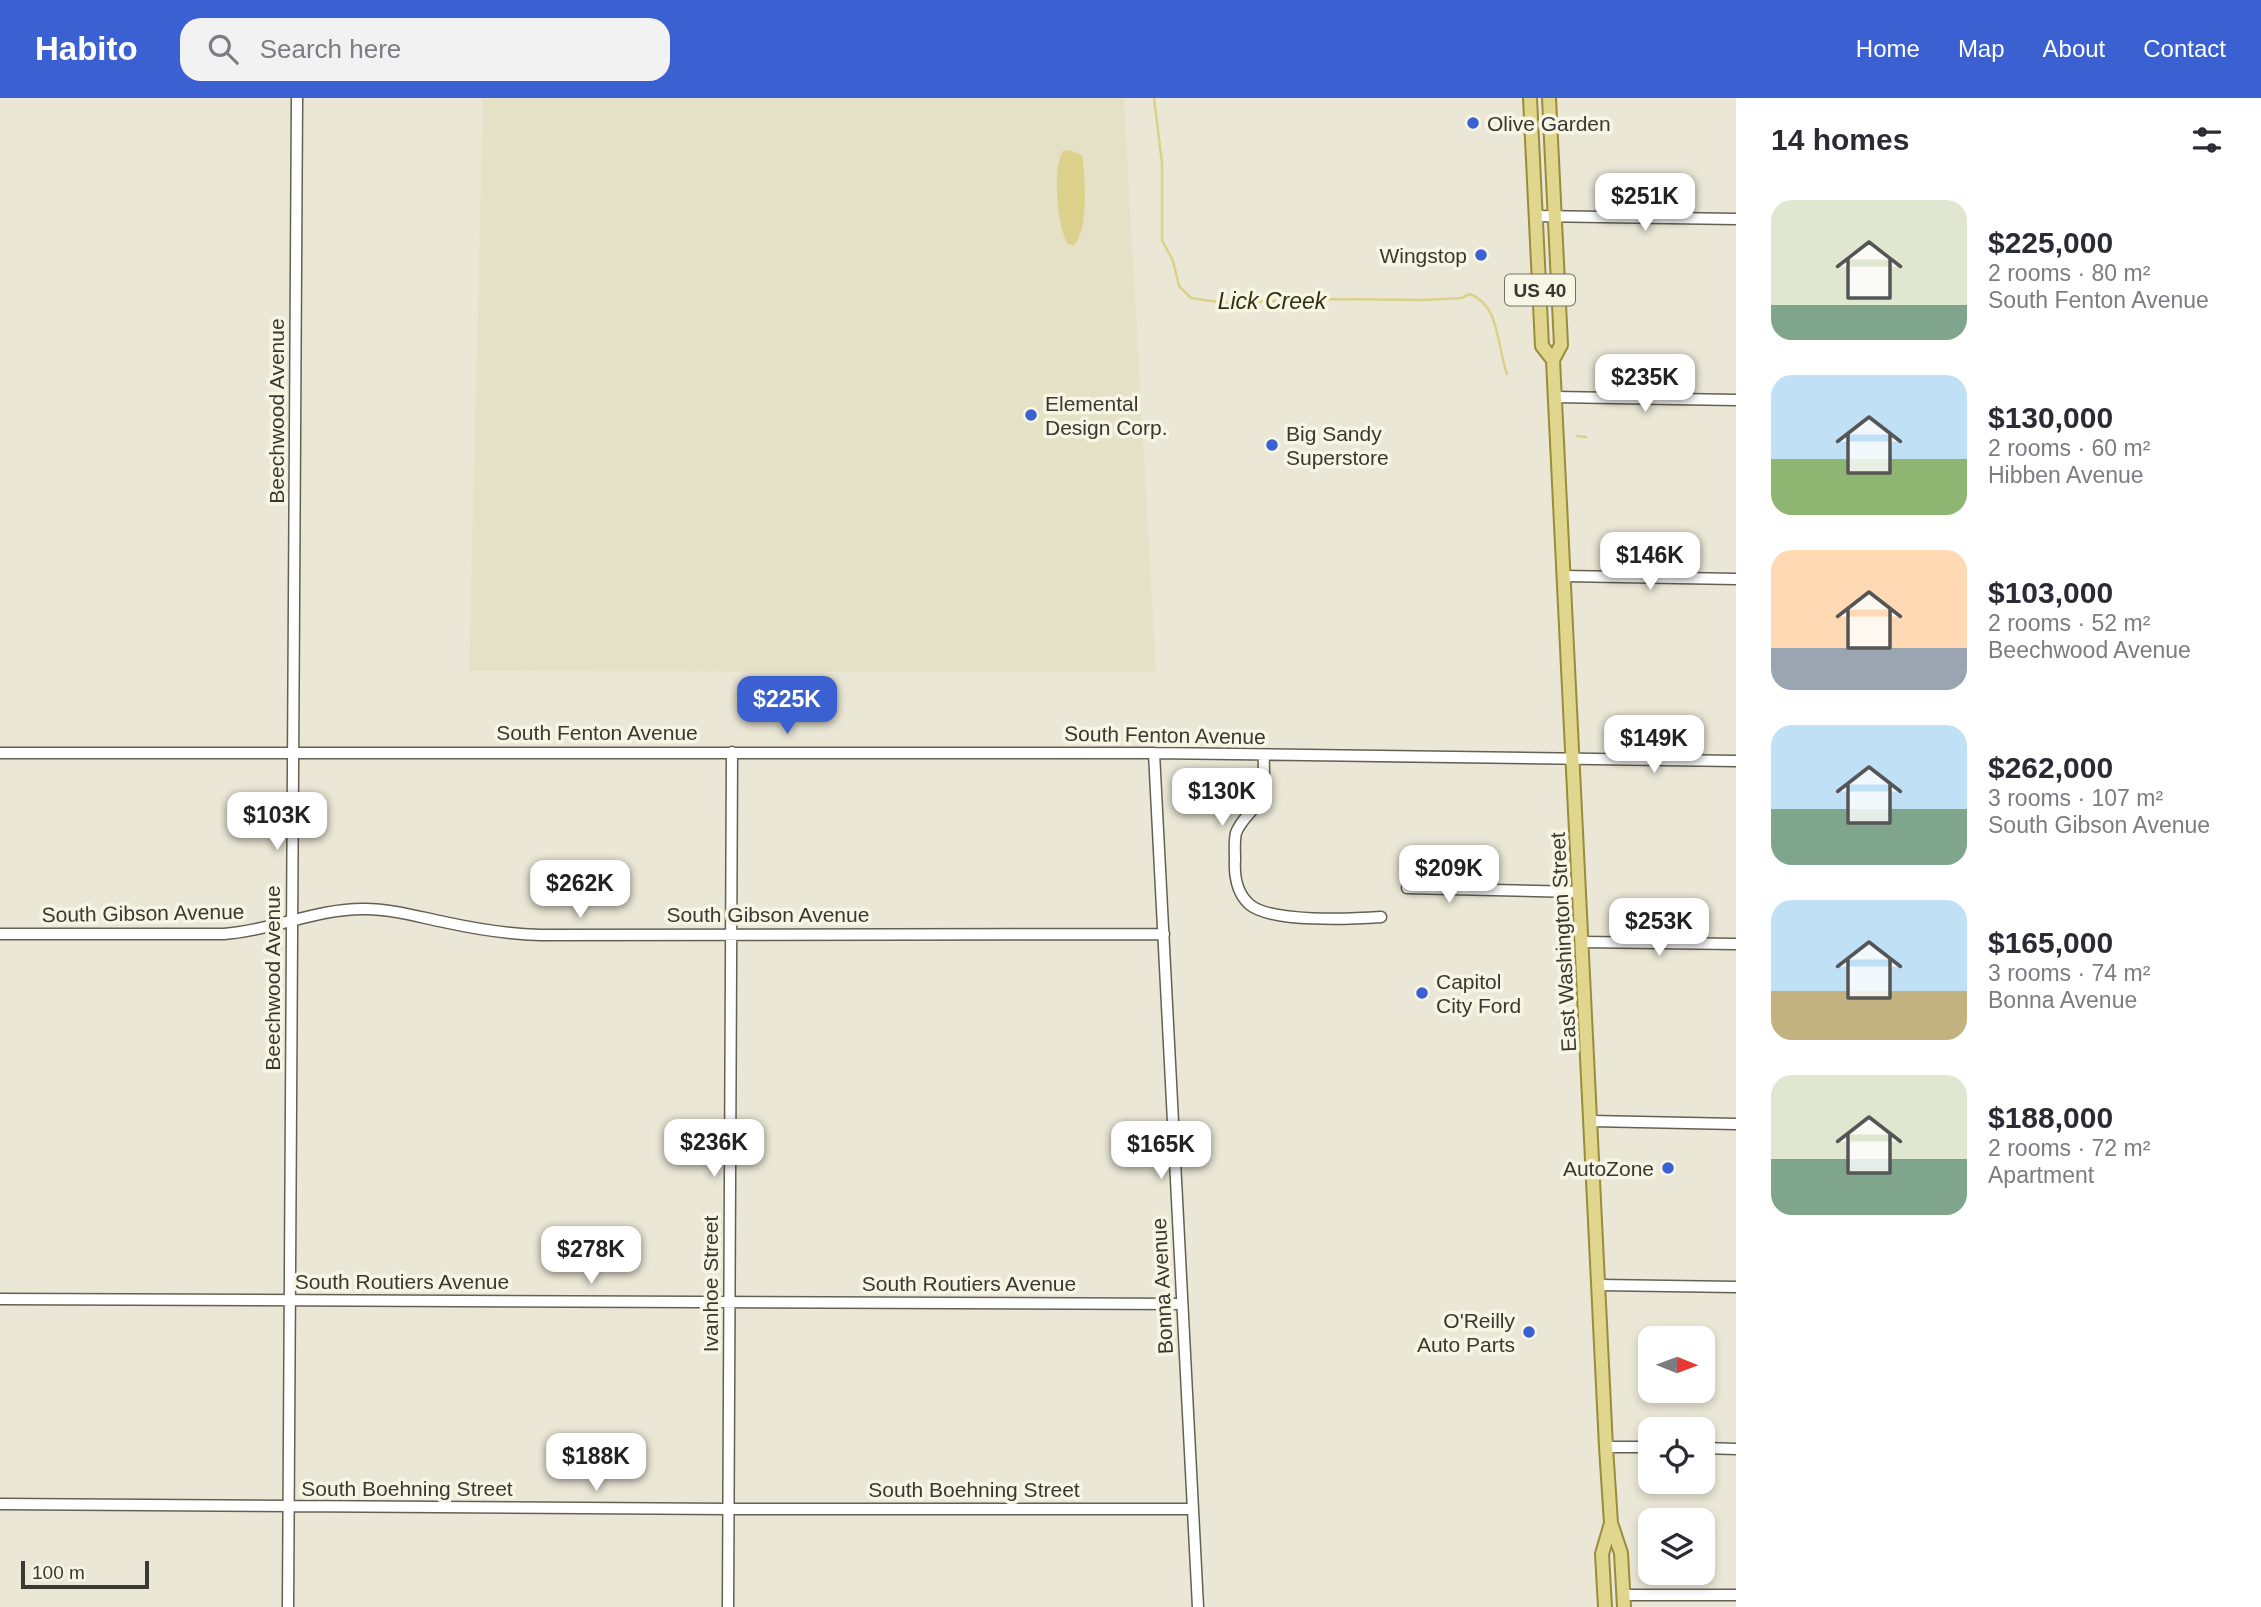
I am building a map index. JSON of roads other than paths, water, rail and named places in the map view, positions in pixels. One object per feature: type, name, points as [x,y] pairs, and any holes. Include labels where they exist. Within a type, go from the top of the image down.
[{"type":"main road","name":"East Washington Street","points":[[1530,98],[1542,346],[1553,360]]},
{"type":"main road","name":"East Washington Street","points":[[1549,98],[1561,345],[1553,360],[1606,1447],[1611,1523],[1621,1553],[1624,1601]]},
{"type":"main road","name":"East Washington Street","points":[[1605,1607],[1602,1554],[1611,1523]]},
{"type":"street","name":"Beechwood Avenue","points":[[288,1607],[297,98]]},
{"type":"street","points":[[1536,216],[1736,219]]},
{"type":"street","points":[[1555,397],[1736,400]]},
{"type":"street","points":[[1564,576],[1736,579]]},
{"type":"street","name":"South Fenton Avenue","points":[[0,753],[732,751],[1154,753],[1736,761]]},
{"type":"street","name":"Ivanhoe Street","points":[[728,1607],[732,751]]},
{"type":"street","name":"Bonna Avenue","points":[[1154,753],[1198,1607]]},
{"type":"street","points":[[1264,755],[1262,796],[1238,828],[1235,837],[1234,870],[1245,900],[1262,911],[1294,917],[1381,917]]},
{"type":"street","points":[[1407,888],[1579,892]]},
{"type":"street","name":"South Gibson Avenue","points":[[0,934],[212,935],[247,932],[336,912],[364,909],[531,935],[1164,934]]},
{"type":"street","points":[[1582,942],[1736,944]]},
{"type":"street","points":[[1591,1121],[1736,1124]]},
{"type":"street","points":[[1599,1285],[1736,1287]]},
{"type":"street","name":"South Routiers Avenue","points":[[0,1299],[1182,1304]]},
{"type":"street","points":[[1606,1447],[1638,1447]]},
{"type":"street","points":[[1715,1448],[1736,1449]]},
{"type":"street","name":"South Boehning Street","points":[[0,1504],[728,1510],[1192,1509]]},
{"type":"street","points":[[1624,1601],[1736,1595]]},
{"type":"waterway","name":"Lick Creek","points":[[1154,98],[1162,163],[1162,240],[1173,261],[1179,286],[1191,298],[1225,303],[1325,299],[1425,300],[1461,298],[1470,294],[1480,299],[1492,317],[1507,374]]},
{"type":"waterway","name":"Lick Creek","points":[[1577,436],[1586,437]]},
{"type":"place","name":"Olive Garden","points":[[1473,123]]},
{"type":"place","name":"Wingstop","points":[[1481,255]]},
{"type":"place","name":"Elemental Design Corp.","points":[[1031,415]]},
{"type":"place","name":"Big Sandy Superstore","points":[[1272,445]]},
{"type":"place","name":"Capitol City Ford","points":[[1422,993]]},
{"type":"place","name":"AutoZone","points":[[1668,1168]]},
{"type":"place","name":"O'Reilly Auto Parts","points":[[1529,1332]]}]
